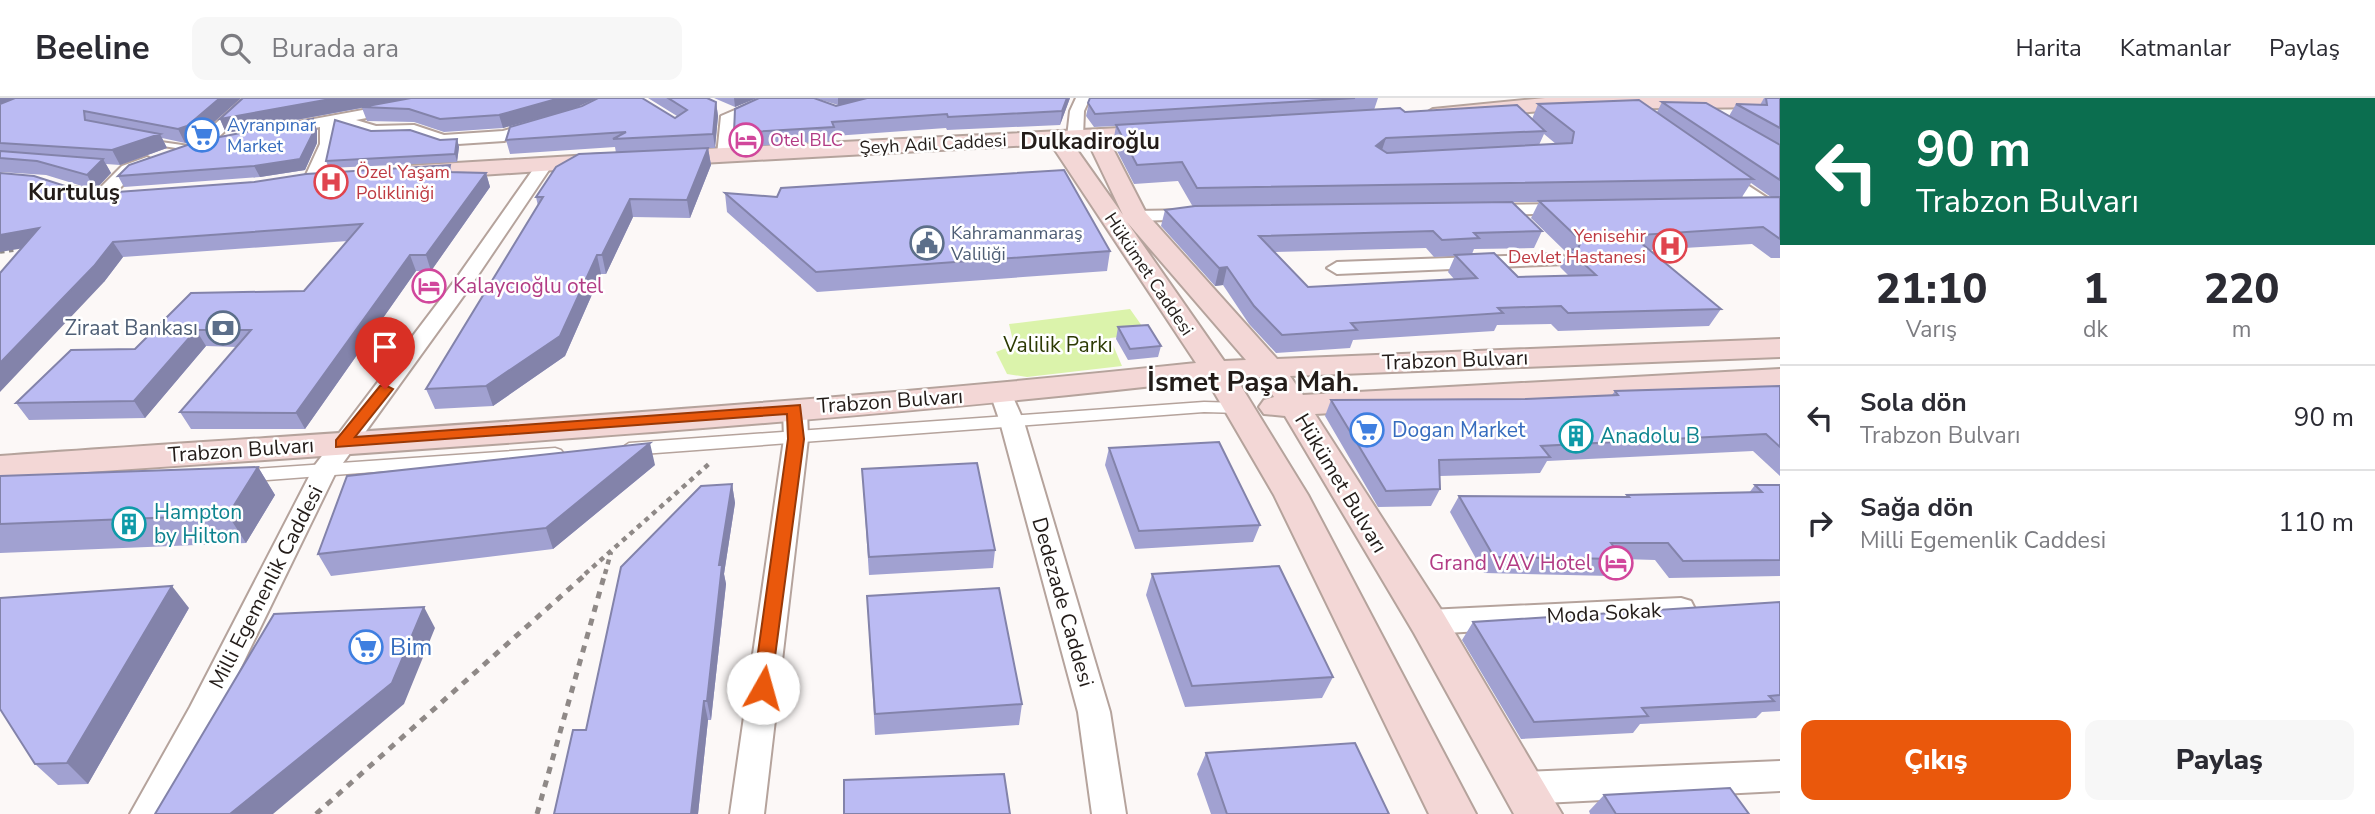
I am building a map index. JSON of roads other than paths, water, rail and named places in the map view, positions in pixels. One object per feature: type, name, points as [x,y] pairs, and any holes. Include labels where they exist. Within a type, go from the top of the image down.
[{"type":"main road","points":[[1433,115],[1493,105],[1596,99],[1735,102],[1776,111]]},
{"type":"main road","points":[[1406,116],[1517,119],[1707,115],[1735,102]]},
{"type":"main road","name":"Şeyh Adil Caddesi","points":[[381,175],[1176,131]]},
{"type":"main road","name":"Hükümet Bulvarı","points":[[1076,137],[1135,216],[1268,367],[1295,406],[1321,453],[1427,622],[1531,801]]},
{"type":"main road","name":"Hükümet Caddesi","points":[[1076,137],[1215,370],[1241,408]]},
{"type":"main road","points":[[286,183],[340,177]]},
{"type":"main road","points":[[99,199],[128,197]]},
{"type":"main road","name":"Trabzon Bulvarı","points":[[0,467],[342,443],[795,424],[1001,393],[1215,370],[1780,348]]},
{"type":"main road","name":"Trabzon Bulvarı","points":[[1241,408],[1780,378]]},
{"type":"main road","points":[[1241,408],[1291,495],[1453,814]]},
{"type":"street","points":[[195,147],[253,98]]},
{"type":"street","points":[[258,134],[333,121],[406,103],[451,98]]},
{"type":"street","points":[[726,155],[726,119],[775,98]]},
{"type":"street","points":[[1076,137],[1077,111],[1083,98]]},
{"type":"street","points":[[1573,98],[1596,99]]},
{"type":"street","points":[[712,106],[734,116]]},
{"type":"street","points":[[333,121],[375,131],[414,130],[443,140],[503,136],[557,121]]},
{"type":"street","points":[[312,179],[328,144],[333,121]]},
{"type":"street","points":[[59,187],[99,199],[121,170],[195,147],[235,138]]},
{"type":"street","points":[[1700,158],[1769,205],[1780,218]]},
{"type":"street","name":"Milli Egemenlik Caddesi","points":[[147,814],[201,717],[320,477],[342,443],[455,294],[545,164]]},
{"type":"street","points":[[1741,205],[1769,205]]},
{"type":"street","points":[[1470,211],[1591,209]]},
{"type":"street","points":[[1508,210],[1526,227]]},
{"type":"street","points":[[1135,216],[1214,215]]},
{"type":"street","points":[[1338,268],[1560,260],[1543,244]]},
{"type":"street","name":"Dedezade Caddesi","points":[[1001,393],[1012,422],[1094,712],[1109,814]]},
{"type":"street","name":"Trabzon Bulvarı","points":[[610,450],[733,443],[795,424],[1012,422],[1204,407],[1241,408]]},
{"type":"street","points":[[747,814],[795,424]]},
{"type":"street","name":"Trabzon Bulvarı","points":[[229,476],[320,477],[569,453]]},
{"type":"street","name":"Moda Sokak","points":[[1427,622],[1712,607]]},
{"type":"street","points":[[1531,801],[1780,776]]},
{"type":"lane","points":[[144,139],[195,147]]},
{"type":"place","name":"Ayranpınar Market","points":[[202,135]]},
{"type":"place","name":"Otel BLC","points":[[746,140]]},
{"type":"place","name":"Özel Yaşam Polikliniği","points":[[331,182]]},
{"type":"place","name":"Kahramanmaraş Valiliği","points":[[927,243]]},
{"type":"place","name":"Yenisehir Devlet Hastanesi","points":[[1670,246]]},
{"type":"place","name":"Kalaycıoğlu otel","points":[[429,286]]},
{"type":"place","name":"Ziraat Bankası","points":[[223,328]]},
{"type":"place","name":"Dogan Market","points":[[1367,430]]},
{"type":"place","name":"Anadolu B","points":[[1576,436]]},
{"type":"place","name":"Hampton by Hilton","points":[[129,524]]},
{"type":"place","name":"Grand VAV Hotel","points":[[1616,563]]},
{"type":"place","name":"Bim","points":[[366,647]]},
{"type":"district","name":"Dulkadiroğlu","points":[[1090,141]]},
{"type":"district","name":"Kurtuluş","points":[[74,192]]},
{"type":"district","name":"İsmet Paşa Mah.","points":[[1253,381]]},
{"type":"park label","name":"Valilik Parkı","points":[[1058,345]]}]
